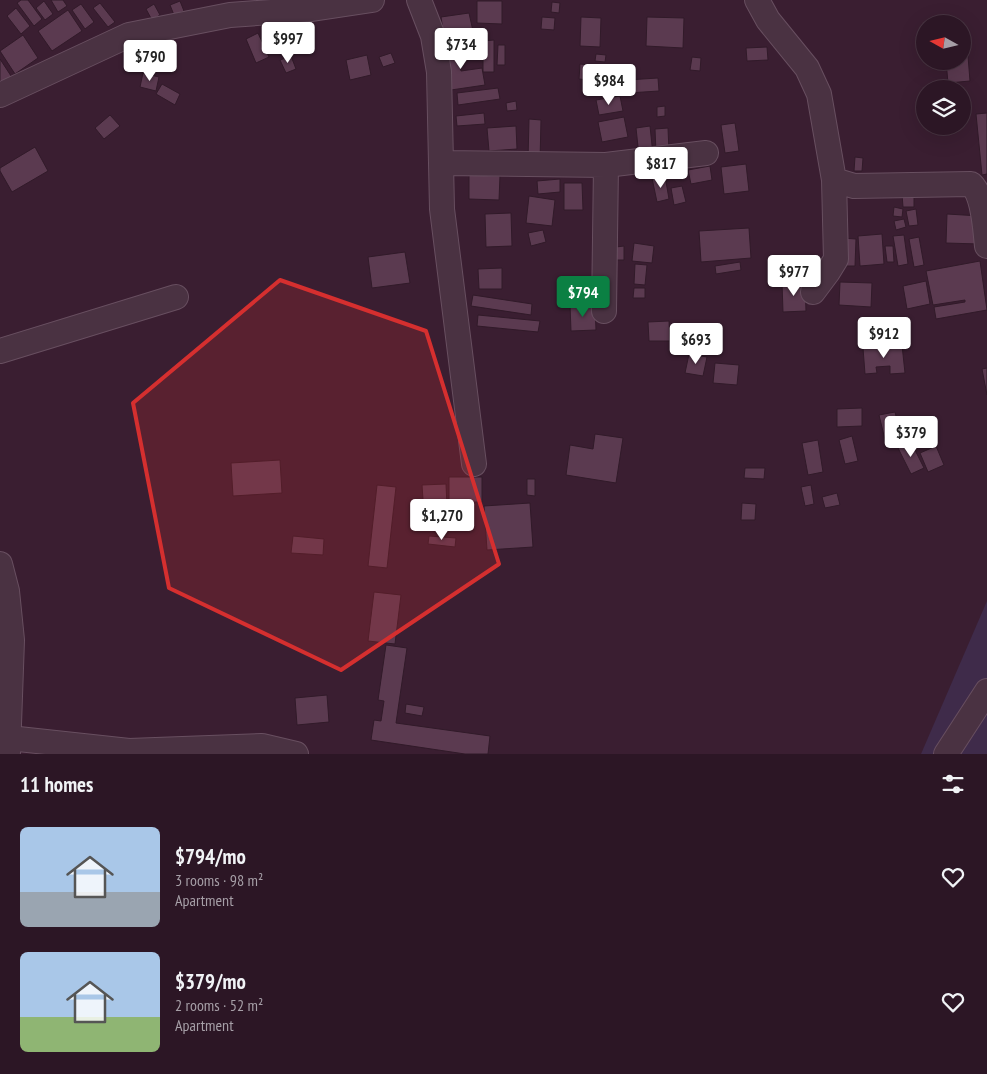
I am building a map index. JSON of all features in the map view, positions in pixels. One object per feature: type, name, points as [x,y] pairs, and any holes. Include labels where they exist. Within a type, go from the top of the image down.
[{"type":"street","points":[[0,95],[129,35],[196,20],[230,15],[312,9],[372,0]]},
{"type":"street","points":[[419,0],[433,36],[439,72],[442,209],[474,464]]},
{"type":"street","points":[[757,0],[768,20],[807,68],[819,94],[834,180],[836,259],[813,292]]},
{"type":"street","points":[[440,164],[606,165],[706,154]]},
{"type":"street","points":[[604,311],[606,165]]},
{"type":"street","points":[[834,180],[854,186],[971,184],[982,188],[980,198],[987,246]]},
{"type":"street","points":[[0,351],[176,297]]},
{"type":"street","points":[[0,564],[7,591],[12,640],[6,743],[129,750],[262,746],[296,754]]},
{"type":"street","points":[[946,754],[987,691]]},
{"type":"highlighted area","points":[[280,280],[426,331],[499,564],[341,670],[169,588],[133,403]]},
{"type":"shaded area","points":[[987,601],[987,754],[921,754]]},
{"type":"building","points":[[21,0],[28,0],[42,19],[34,26],[17,3]]},
{"type":"building","points":[[51,0],[63,0],[67,6],[58,12]]},
{"type":"building","points":[[44,1],[53,14],[45,20],[36,8]]},
{"type":"building","points":[[180,1],[184,11],[174,15],[170,5]]},
{"type":"building","points":[[477,1],[502,1],[502,24],[477,23]]},
{"type":"building","points":[[552,2],[560,3],[559,13],[551,12]]},
{"type":"building","points":[[100,3],[115,22],[108,27],[93,8]]},
{"type":"building","points":[[81,4],[94,22],[85,29],[72,10]]},
{"type":"building","points":[[154,4],[160,15],[152,20],[146,9]]},
{"type":"building","points":[[16,8],[30,26],[21,34],[7,16]]},
{"type":"building","points":[[68,10],[82,31],[52,51],[38,31]]},
{"type":"building","points":[[469,13],[473,31],[444,36],[441,17]]},
{"type":"building","points":[[542,17],[555,18],[554,30],[541,29]]},
{"type":"building","points":[[581,17],[601,18],[600,47],[580,46]]},
{"type":"building","points":[[647,17],[684,18],[683,48],[646,46]]},
{"type":"building","points":[[258,33],[269,57],[256,63],[246,39]]},
{"type":"building","points":[[23,35],[38,58],[15,74],[0,51]]},
{"type":"building","points":[[455,40],[461,71],[482,68],[485,85],[451,90],[444,43]]},
{"type":"building","points":[[494,40],[494,72],[483,72],[483,41]]},
{"type":"building","points":[[461,44],[468,44],[469,58],[462,59]]},
{"type":"building","points":[[498,45],[505,45],[505,65],[497,65]]},
{"type":"building","points":[[767,47],[768,60],[747,61],[746,48]]},
{"type":"building","points":[[391,53],[395,63],[383,67],[379,57]]},
{"type":"building","points":[[596,54],[606,55],[605,62],[595,61]]},
{"type":"building","points":[[367,55],[371,75],[350,80],[346,60]]},
{"type":"building","points":[[291,56],[296,69],[286,73],[280,60]]},
{"type":"building","points":[[692,57],[701,58],[700,71],[690,70]]},
{"type":"building","points":[[0,59],[13,79],[3,85],[0,80]]},
{"type":"building","points":[[580,64],[601,66],[599,81],[579,79]]},
{"type":"building","points":[[947,70],[969,70],[970,80],[948,80]]},
{"type":"building","points":[[143,73],[159,77],[156,91],[140,87]]},
{"type":"building","points":[[658,78],[659,91],[628,93],[627,80]]},
{"type":"building","points":[[604,79],[626,81],[625,93],[603,91]]},
{"type":"building","points":[[162,84],[180,94],[175,105],[156,94]]},
{"type":"building","points":[[498,88],[500,99],[458,105],[457,93]]},
{"type":"building","points":[[620,96],[623,111],[599,115],[596,100]]},
{"type":"building","points":[[516,101],[517,110],[507,111],[506,103]]},
{"type":"building","points":[[665,106],[665,116],[657,117],[657,107]]},
{"type":"building","points":[[484,113],[485,124],[457,126],[456,116]]},
{"type":"building","points":[[987,113],[987,174],[982,175],[976,114]]},
{"type":"building","points":[[110,115],[120,126],[104,139],[95,128]]},
{"type":"building","points":[[624,117],[628,137],[602,142],[598,122]]},
{"type":"building","points":[[529,119],[541,120],[540,161],[528,160]]},
{"type":"building","points":[[735,123],[739,151],[725,153],[721,125]]},
{"type":"building","points":[[516,126],[517,149],[489,151],[487,128]]},
{"type":"building","points":[[650,126],[653,155],[639,156],[636,128]]},
{"type":"building","points":[[668,128],[669,152],[656,153],[655,129]]},
{"type":"building","points":[[35,147],[48,171],[12,192],[0,168]]},
{"type":"building","points":[[855,157],[863,158],[862,171],[854,171]]},
{"type":"building","points":[[746,164],[749,191],[724,194],[721,167]]},
{"type":"building","points":[[710,166],[712,180],[691,184],[688,170]]},
{"type":"building","points":[[469,175],[500,176],[499,200],[469,199]]},
{"type":"building","points":[[665,176],[669,199],[657,202],[652,178]]},
{"type":"building","points":[[560,179],[560,192],[538,194],[537,181]]},
{"type":"building","points":[[564,183],[582,183],[583,210],[564,210]]},
{"type":"building","points":[[682,186],[686,202],[674,205],[671,188]]},
{"type":"building","points":[[902,194],[914,194],[914,207],[903,207]]},
{"type":"building","points":[[529,196],[555,200],[552,226],[526,223]]},
{"type":"building","points":[[894,207],[903,209],[902,217],[893,216]]},
{"type":"building","points":[[916,209],[918,225],[909,226],[906,211]]},
{"type":"building","points":[[511,213],[512,246],[486,247],[485,214]]},
{"type":"building","points":[[947,214],[980,216],[979,244],[946,243]]},
{"type":"building","points":[[904,219],[906,227],[896,230],[894,221]]},
{"type":"building","points":[[749,228],[751,258],[701,262],[699,231]]},
{"type":"building","points":[[543,230],[546,242],[531,246],[528,233]]},
{"type":"building","points":[[882,234],[884,264],[860,266],[858,236]]},
{"type":"building","points":[[904,235],[908,264],[898,266],[893,236]]},
{"type":"building","points":[[919,237],[924,265],[914,267],[909,239]]},
{"type":"building","points":[[842,238],[856,239],[855,266],[842,266]]},
{"type":"building","points":[[634,243],[654,246],[652,263],[632,261]]},
{"type":"building","points":[[624,246],[624,260],[616,260],[616,247]]},
{"type":"building","points":[[885,246],[893,246],[894,262],[887,262]]},
{"type":"building","points":[[405,252],[410,283],[372,288],[368,257]]},
{"type":"building","points":[[980,261],[987,310],[936,319],[934,307],[965,302],[965,300],[933,305],[926,271]]},
{"type":"building","points":[[740,262],[741,270],[716,274],[715,266]]},
{"type":"building","points":[[635,264],[647,265],[645,285],[634,284]]},
{"type":"building","points":[[502,268],[502,289],[479,289],[478,269]]},
{"type":"building","points":[[926,281],[930,304],[907,309],[903,286]]},
{"type":"building","points":[[805,282],[806,311],[783,312],[782,283]]},
{"type":"building","points":[[840,282],[872,283],[871,307],[839,305]]},
{"type":"building","points":[[634,288],[645,288],[645,298],[633,298]]},
{"type":"building","points":[[473,295],[532,304],[531,315],[471,306]]},
{"type":"building","points":[[595,304],[596,330],[571,331],[570,305]]},
{"type":"building","points":[[478,315],[540,321],[538,332],[477,326]]},
{"type":"building","points":[[669,321],[670,341],[649,341],[648,322]]},
{"type":"building","points":[[902,345],[905,373],[890,374],[890,366],[876,367],[877,373],[865,374],[863,348]]},
{"type":"building","points":[[689,354],[707,357],[703,376],[685,373]]},
{"type":"building","points":[[715,363],[739,365],[737,385],[713,383]]},
{"type":"building","points":[[987,368],[987,395],[982,369]]},
{"type":"building","points":[[862,408],[862,426],[837,427],[837,409]]},
{"type":"building","points":[[895,412],[902,440],[886,444],[879,415]]},
{"type":"building","points":[[595,434],[623,438],[616,483],[566,475],[570,445],[593,449]]},
{"type":"building","points":[[852,436],[858,461],[845,464],[839,440]]},
{"type":"building","points":[[818,440],[823,472],[808,475],[802,443]]},
{"type":"building","points":[[911,442],[924,468],[911,474],[898,448]]},
{"type":"building","points":[[936,446],[944,465],[928,472],[920,453]]},
{"type":"building","points":[[280,460],[282,493],[233,496],[231,463]]},
{"type":"building","points":[[745,468],[765,468],[764,479],[744,478]]},
{"type":"building","points":[[449,477],[482,477],[482,502],[449,502]]},
{"type":"building","points":[[527,479],[535,479],[535,496],[527,495]]},
{"type":"building","points":[[446,484],[448,527],[425,529],[422,485]]},
{"type":"building","points":[[377,485],[396,487],[387,568],[368,566]]},
{"type":"building","points":[[811,485],[814,504],[805,506],[801,487]]},
{"type":"building","points":[[837,493],[840,505],[825,508],[822,497]]},
{"type":"building","points":[[530,503],[533,547],[487,550],[484,506]]},
{"type":"building","points":[[742,503],[756,504],[755,520],[741,520]]},
{"type":"building","points":[[452,507],[464,508],[462,530],[450,529]]},
{"type":"building","points":[[293,536],[324,539],[323,555],[291,553]]},
{"type":"building","points":[[429,536],[456,538],[455,547],[428,544]]},
{"type":"building","points":[[374,592],[401,595],[395,644],[368,641]]},
{"type":"building","points":[[386,645],[407,648],[396,723],[490,736],[488,754],[465,754],[371,740],[374,720],[381,721],[384,701],[378,700]]},
{"type":"building","points":[[327,695],[329,722],[297,725],[295,698]]},
{"type":"building","points":[[406,704],[424,707],[422,716],[405,713]]}]
